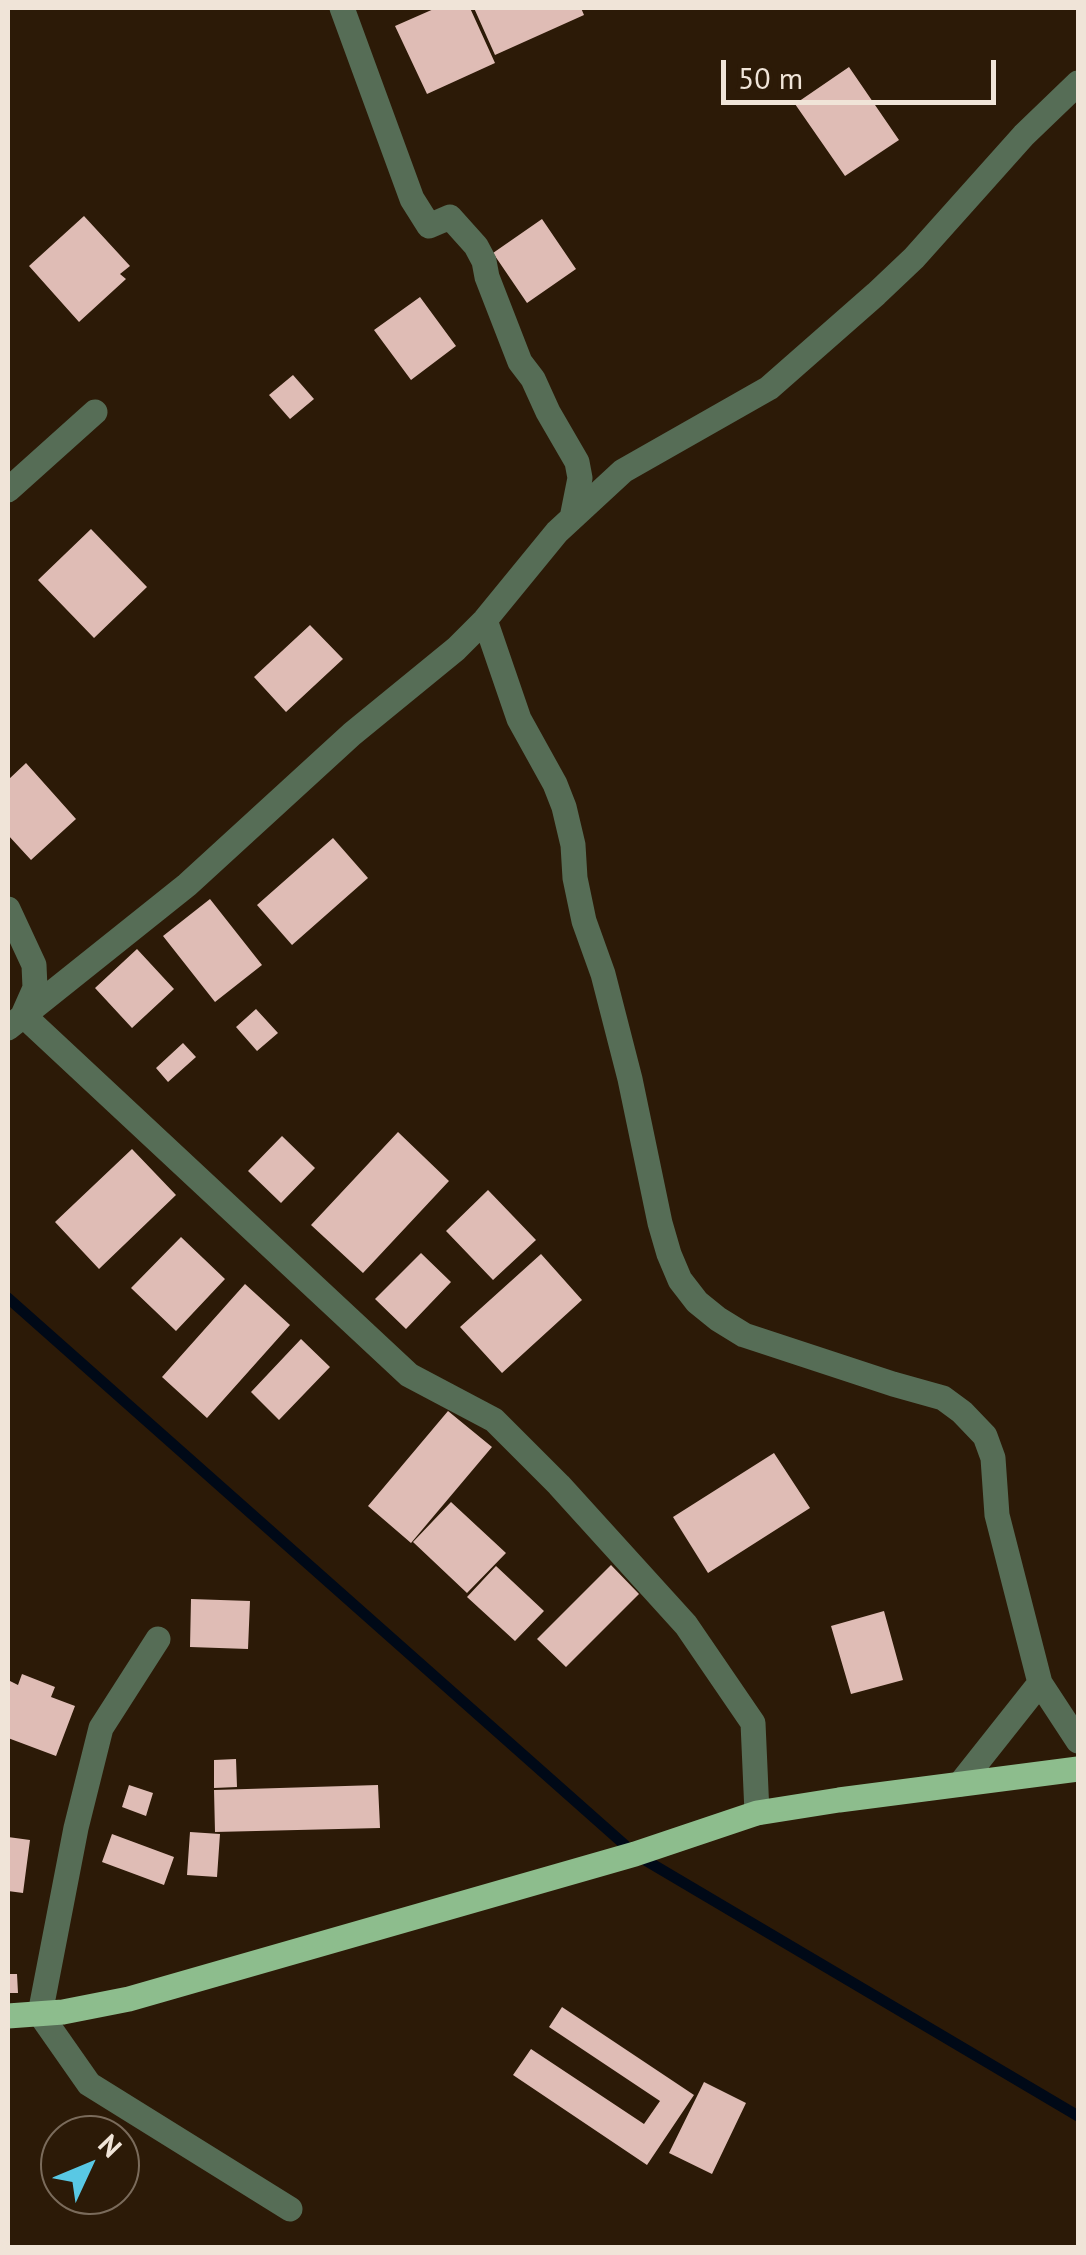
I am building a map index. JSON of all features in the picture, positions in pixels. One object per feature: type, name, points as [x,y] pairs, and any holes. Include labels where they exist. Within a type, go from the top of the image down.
[{"type":"main road","points":[[8,2016],[130,1999],[634,1854],[757,1813],[1078,1769]]},
{"type":"street","points":[[342,8],[412,199],[428,226],[450,216],[476,246],[520,362],[534,379],[577,462],[579,493],[572,518]]},
{"type":"street","points":[[15,1022],[187,885],[352,734],[456,649],[486,620],[547,544],[623,471],[769,388],[793,367],[914,258],[1024,134],[1078,83]]},
{"type":"street","points":[[8,490],[95,412]]},
{"type":"street","points":[[486,620],[518,719],[564,807],[584,921],[630,1079],[668,1254],[680,1280],[697,1302],[744,1336],[942,1398],[985,1436],[993,1458],[997,1515],[1040,1683],[1078,1741]]},
{"type":"street","points":[[8,909],[34,965],[35,988],[15,1022]]},
{"type":"street","points":[[15,1022],[408,1375],[494,1420],[559,1485],[686,1625],[752,1723],[757,1813]]},
{"type":"street","points":[[158,1639],[101,1728],[76,1828],[40,2014],[89,2084],[290,2209]]},
{"type":"street","points":[[960,1784],[1040,1683]]},
{"type":"building","points":[[436,8],[470,8],[495,63],[427,94],[395,26]]},
{"type":"building","points":[[474,8],[581,8],[584,15],[495,55]]},
{"type":"building","points":[[849,67],[899,140],[845,176],[795,104]]},
{"type":"building","points":[[84,216],[130,266],[120,274],[126,279],[79,322],[29,266]]},
{"type":"building","points":[[542,219],[576,269],[527,303],[493,253]]},
{"type":"building","points":[[420,297],[456,346],[411,380],[374,330]]},
{"type":"building","points":[[293,375],[314,399],[290,419],[269,395]]},
{"type":"building","points":[[91,529],[147,587],[94,638],[38,580]]},
{"type":"building","points":[[310,625],[343,659],[286,712],[254,677]]},
{"type":"building","points":[[26,763],[76,819],[31,860],[8,835],[8,780]]},
{"type":"building","points":[[333,838],[368,878],[292,945],[257,905]]},
{"type":"building","points":[[210,899],[262,965],[215,1002],[163,936]]},
{"type":"building","points":[[137,949],[174,989],[132,1028],[95,988]]},
{"type":"building","points":[[256,1009],[278,1033],[257,1051],[236,1027]]},
{"type":"building","points":[[183,1043],[196,1057],[168,1082],[156,1068]]},
{"type":"building","points":[[398,1132],[449,1181],[363,1273],[311,1225]]},
{"type":"building","points":[[282,1136],[315,1168],[281,1203],[248,1171]]},
{"type":"building","points":[[132,1149],[176,1195],[99,1269],[55,1222]]},
{"type":"building","points":[[488,1190],[536,1240],[493,1280],[446,1231]]},
{"type":"building","points":[[181,1237],[225,1279],[176,1331],[131,1288]]},
{"type":"building","points":[[421,1253],[451,1282],[406,1329],[375,1299]]},
{"type":"building","points":[[541,1254],[582,1300],[502,1373],[460,1327]]},
{"type":"building","points":[[245,1284],[290,1325],[207,1418],[162,1377]]},
{"type":"building","points":[[301,1339],[330,1367],[279,1420],[251,1392]]},
{"type":"building","points":[[448,1411],[492,1447],[411,1543],[368,1506]]},
{"type":"building","points":[[774,1453],[810,1508],[708,1573],[673,1517]]},
{"type":"building","points":[[451,1502],[506,1553],[467,1593],[413,1542]]},
{"type":"building","points":[[611,1565],[639,1594],[566,1667],[537,1639]]},
{"type":"building","points":[[496,1566],[544,1611],[515,1641],[467,1597]]},
{"type":"building","points":[[191,1599],[250,1601],[248,1649],[190,1647]]},
{"type":"building","points":[[884,1611],[903,1680],[851,1694],[831,1626]]},
{"type":"building","points":[[22,1674],[55,1687],[51,1697],[75,1706],[56,1756],[8,1738],[8,1680],[18,1685]]},
{"type":"building","points":[[236,1759],[237,1787],[214,1788],[214,1760]]},
{"type":"building","points":[[129,1785],[153,1793],[146,1816],[122,1807]]},
{"type":"building","points":[[378,1785],[380,1828],[215,1832],[214,1790]]},
{"type":"building","points":[[190,1832],[220,1834],[217,1877],[187,1875]]},
{"type":"building","points":[[112,1834],[174,1857],[164,1885],[102,1862]]},
{"type":"building","points":[[8,1837],[30,1840],[23,1893],[8,1891]]},
{"type":"building","points":[[8,1974],[17,1974],[18,1993],[8,1993]]},
{"type":"building","points":[[562,2007],[694,2095],[647,2165],[513,2075],[531,2049],[644,2124],[660,2101],[549,2027]]},
{"type":"building","points":[[704,2082],[746,2103],[712,2174],[669,2153]]},
{"type":"waterway","points":[[8,1298],[635,1854],[1078,2116]]}]
